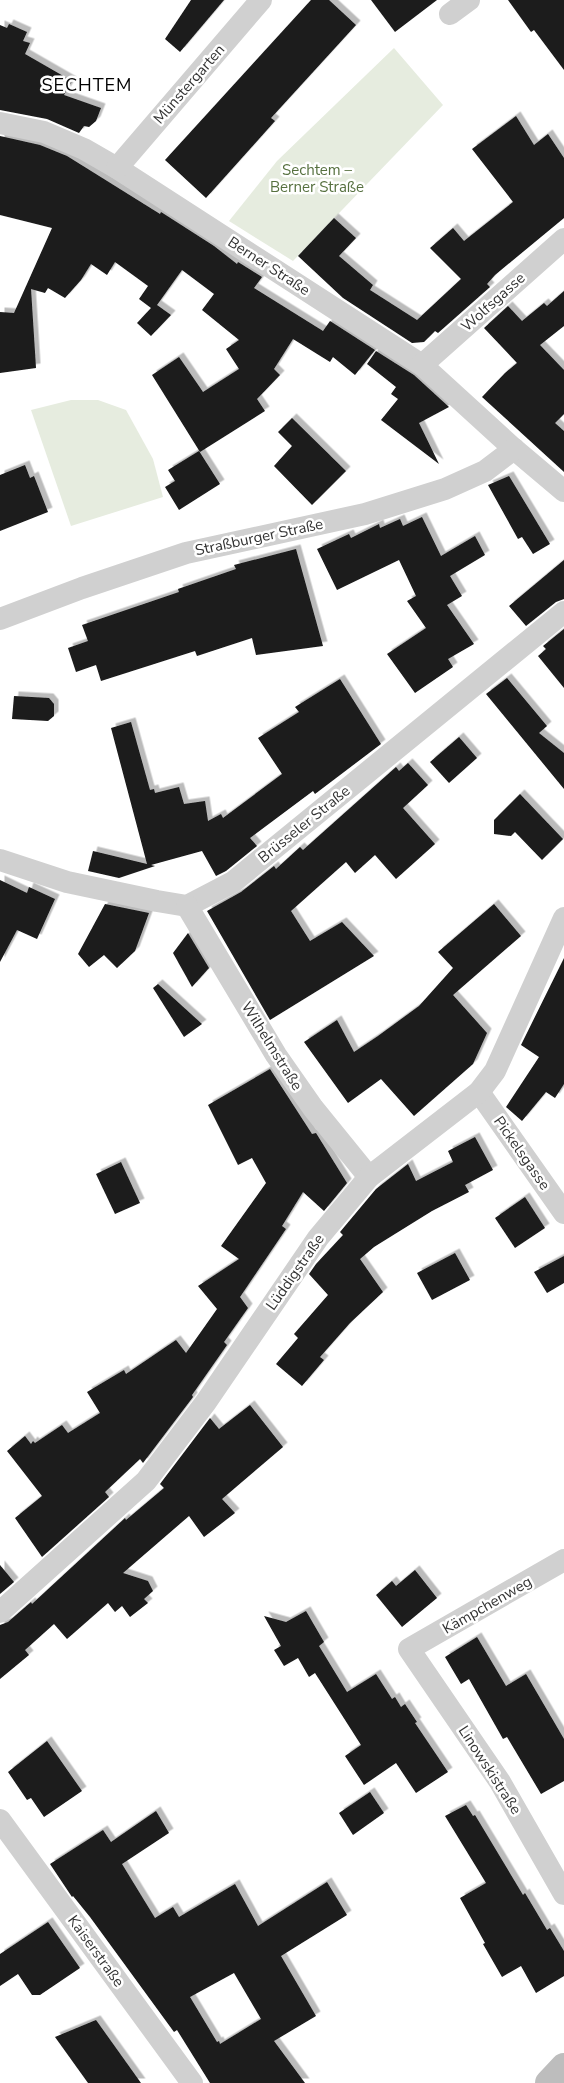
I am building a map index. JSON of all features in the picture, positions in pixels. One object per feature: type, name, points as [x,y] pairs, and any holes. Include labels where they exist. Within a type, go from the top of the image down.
[{"type":"main road","points":[[549,2083],[564,2067]]},
{"type":"street","name":"Münstergarten","points":[[117,168],[261,0]]},
{"type":"street","points":[[450,14],[469,0]]},
{"type":"street","name":"Berner Straße","points":[[0,123],[44,132],[84,149],[117,168],[422,365],[514,449],[564,491]]},
{"type":"street","name":"Wolfsgasse","points":[[422,365],[564,239]]},
{"type":"street","name":"Straßburger Straße","points":[[0,619],[82,588],[186,553],[365,514],[445,489],[485,471],[514,449]]},
{"type":"street","name":"Brüsseler Straße","points":[[187,906],[233,882],[564,612]]},
{"type":"street","points":[[0,860],[67,882],[187,906]]},
{"type":"street","name":"Wilhelmstraße","points":[[187,906],[276,1055],[313,1108],[369,1177]]},
{"type":"street","name":"Lüddigstraße","points":[[0,1612],[146,1481],[206,1402],[318,1238],[369,1177],[479,1092],[495,1071],[564,918]]},
{"type":"street","name":"Pickelsgasse","points":[[479,1092],[564,1213]]},
{"type":"street","name":"Kämpchenweg","points":[[409,1650],[564,1560]]},
{"type":"street","name":"Linowskistraße","points":[[409,1650],[500,1782],[564,1894]]},
{"type":"street","name":"Kaiserstraße","points":[[0,1820],[192,2083]]},
{"type":"green space","name":"Sechtem – Berner Straße","points":[[394,48],[443,105],[293,261],[229,221],[277,161]]},
{"type":"green space","points":[[71,400],[98,400],[126,410],[153,459],[163,497],[71,526],[31,410]]},
{"type":"building","points":[[191,0],[224,0],[180,52],[165,39]]},
{"type":"building","points":[[311,0],[329,0],[356,25],[271,118],[275,121],[206,198],[165,160]]},
{"type":"building","points":[[371,0],[437,0],[395,32]]},
{"type":"building","points":[[508,0],[564,0],[564,70],[534,30],[531,32]]},
{"type":"building","points":[[9,24],[27,32],[23,41],[30,43],[25,54],[72,81],[64,95],[101,108],[96,121],[89,127],[84,126],[79,133],[47,119],[0,110],[0,25],[7,28]]},
{"type":"building","points":[[516,116],[534,145],[548,134],[564,158],[564,218],[495,275],[487,284],[490,287],[438,333],[435,331],[424,342],[412,343],[343,298],[298,256],[334,218],[356,238],[339,256],[373,285],[370,290],[417,320],[461,279],[430,248],[453,228],[464,241],[513,202],[472,149]]},
{"type":"building","points":[[0,136],[40,145],[67,156],[160,214],[161,212],[214,246],[237,264],[238,262],[262,277],[254,288],[323,331],[330,321],[375,350],[355,375],[333,357],[330,362],[293,339],[274,369],[280,375],[257,399],[265,411],[200,452],[152,375],[179,357],[203,392],[239,369],[226,349],[239,340],[202,310],[214,294],[182,270],[157,305],[171,315],[151,336],[137,323],[151,308],[139,299],[148,286],[115,262],[107,275],[91,264],[81,280],[65,298],[48,288],[45,293],[31,289],[36,368],[0,373],[0,312],[14,313],[52,228],[0,215]]},
{"type":"building","points":[[564,291],[564,326],[540,345],[564,370],[564,414],[555,423],[564,431],[564,472],[482,397],[517,363],[484,328],[508,306],[522,321],[544,303],[547,306]]},
{"type":"building","points":[[376,351],[414,375],[449,407],[419,423],[439,464],[381,420],[398,399],[391,394],[396,387],[367,364]]},
{"type":"building","points":[[292,418],[346,471],[312,505],[274,466],[292,446],[278,432]]},
{"type":"building","points":[[199,451],[220,484],[179,510],[165,487],[175,481],[168,470]]},
{"type":"building","points":[[25,465],[30,478],[34,476],[48,512],[0,531],[0,475]]},
{"type":"building","points":[[509,476],[550,544],[533,554],[522,537],[518,539],[488,485]]},
{"type":"building","points":[[422,517],[441,556],[475,536],[485,555],[450,576],[462,596],[447,605],[474,644],[448,659],[453,667],[415,693],[387,654],[426,628],[407,601],[416,596],[399,560],[337,590],[317,549],[349,534],[351,538],[379,524],[380,528],[400,519],[403,526]]},
{"type":"building","points":[[296,549],[323,646],[256,655],[252,638],[197,656],[195,651],[101,681],[96,665],[76,672],[68,648],[88,641],[82,625],[179,592],[178,589],[236,569],[234,565]]},
{"type":"building","points":[[564,560],[564,599],[556,602],[526,626],[509,606]]},
{"type":"building","points":[[564,629],[564,688],[538,656],[546,649],[543,646]]},
{"type":"building","points":[[507,678],[547,726],[539,733],[564,753],[564,789],[486,694]]},
{"type":"building","points":[[340,679],[381,744],[315,794],[313,791],[250,838],[257,846],[226,871],[216,876],[202,851],[151,865],[155,866],[119,878],[88,871],[93,851],[147,864],[111,728],[131,722],[150,790],[154,789],[155,793],[179,787],[184,804],[205,801],[208,821],[221,814],[223,818],[282,774],[258,738],[299,712],[295,707]]},
{"type":"building","points":[[14,696],[49,698],[54,704],[54,716],[48,721],[12,719]]},
{"type":"building","points":[[459,737],[477,758],[449,783],[430,762]]},
{"type":"building","points":[[408,763],[428,785],[403,808],[435,844],[396,879],[375,855],[355,873],[346,862],[291,911],[310,941],[342,922],[374,956],[270,1020],[207,911],[241,892],[274,866],[276,869],[300,847],[303,850],[396,767],[399,771]]},
{"type":"building","points":[[520,794],[563,839],[542,860],[515,832],[511,836],[494,834],[494,820]]},
{"type":"building","points":[[0,880],[27,893],[29,887],[55,899],[37,939],[17,930],[0,962]]},
{"type":"building","points":[[105,904],[149,913],[135,951],[117,968],[104,955],[89,967],[78,954]]},
{"type":"building","points":[[494,904],[521,936],[453,995],[487,1033],[473,1064],[414,1116],[381,1079],[348,1103],[304,1042],[337,1020],[354,1052],[378,1036],[419,1006],[453,968],[438,952]]},
{"type":"building","points":[[188,933],[209,968],[192,987],[173,953]]},
{"type":"building","points":[[564,958],[564,1084],[555,1098],[546,1092],[522,1121],[506,1107],[539,1057],[521,1045]]},
{"type":"building","points":[[158,984],[202,1024],[184,1037],[153,988]]},
{"type":"building","points":[[270,1069],[312,1134],[316,1133],[347,1183],[324,1211],[303,1192],[282,1226],[286,1229],[240,1297],[248,1308],[224,1342],[227,1345],[192,1395],[193,1397],[143,1463],[140,1459],[105,1492],[109,1497],[42,1557],[15,1518],[42,1496],[7,1451],[25,1436],[31,1444],[33,1441],[35,1443],[62,1425],[68,1433],[100,1413],[87,1392],[124,1370],[126,1374],[176,1340],[186,1353],[217,1309],[198,1286],[239,1259],[221,1246],[266,1183],[252,1158],[238,1165],[208,1105]]},
{"type":"building","points":[[475,1137],[493,1170],[465,1185],[469,1192],[432,1211],[374,1247],[360,1259],[383,1292],[350,1323],[320,1357],[324,1360],[302,1386],[276,1364],[298,1338],[294,1334],[328,1295],[309,1274],[343,1235],[340,1232],[376,1189],[408,1164],[416,1181],[453,1162],[448,1151]]},
{"type":"building","points":[[121,1162],[140,1203],[115,1214],[96,1174]]},
{"type":"building","points":[[525,1197],[545,1228],[515,1248],[495,1218]]},
{"type":"building","points":[[455,1253],[470,1280],[432,1300],[417,1273]]},
{"type":"building","points":[[564,1256],[564,1283],[547,1293],[534,1272]]},
{"type":"building","points":[[250,1405],[283,1447],[222,1499],[235,1513],[204,1537],[189,1516],[123,1573],[148,1581],[153,1591],[144,1599],[148,1603],[130,1617],[122,1606],[115,1612],[108,1603],[67,1639],[54,1624],[25,1650],[29,1655],[0,1679],[0,1625],[8,1622],[31,1602],[32,1604],[125,1518],[126,1520],[164,1488],[160,1484],[210,1418],[219,1429]]},
{"type":"building","points":[[0,1565],[14,1582],[0,1594]]},
{"type":"building","points":[[415,1570],[437,1598],[402,1627],[376,1595],[392,1581],[396,1586]]},
{"type":"building","points":[[306,1611],[324,1642],[319,1646],[347,1692],[376,1674],[392,1699],[395,1697],[401,1707],[405,1704],[417,1722],[415,1723],[448,1772],[416,1793],[396,1763],[364,1785],[345,1756],[361,1745],[315,1673],[309,1677],[298,1658],[284,1666],[274,1650],[281,1646],[264,1616],[286,1622]]},
{"type":"building","points":[[477,1637],[506,1686],[526,1674],[564,1739],[564,1781],[541,1794],[507,1737],[503,1739],[469,1679],[461,1684],[445,1657]]},
{"type":"building","points":[[47,1741],[82,1791],[44,1817],[31,1798],[27,1800],[8,1772]]},
{"type":"building","points":[[370,1792],[384,1813],[353,1835],[339,1813]]},
{"type":"building","points":[[466,1805],[473,1816],[475,1815],[523,1895],[525,1893],[547,1930],[550,1928],[564,1951],[564,1976],[536,1993],[521,1966],[502,1977],[460,1898],[486,1883],[445,1816]]},
{"type":"building","points":[[156,1811],[169,1833],[122,1864],[155,1918],[173,1907],[179,1917],[235,1884],[258,1926],[327,1882],[347,1915],[281,1956],[316,2016],[274,2041],[305,2083],[210,2083],[177,2030],[174,2032],[90,1917],[72,1897],[50,1864],[103,1830],[111,1842]],"holes":[[[234,1973],[261,2019],[220,2044],[190,1997]]]},
{"type":"building","points":[[48,1922],[80,1968],[40,1995],[32,1995],[18,1974],[0,1986],[0,1954]]},
{"type":"building","points":[[96,2020],[141,2083],[88,2083],[55,2037]]},
{"type":"district","name":"SECHTEM","points":[[87,85]]}]
